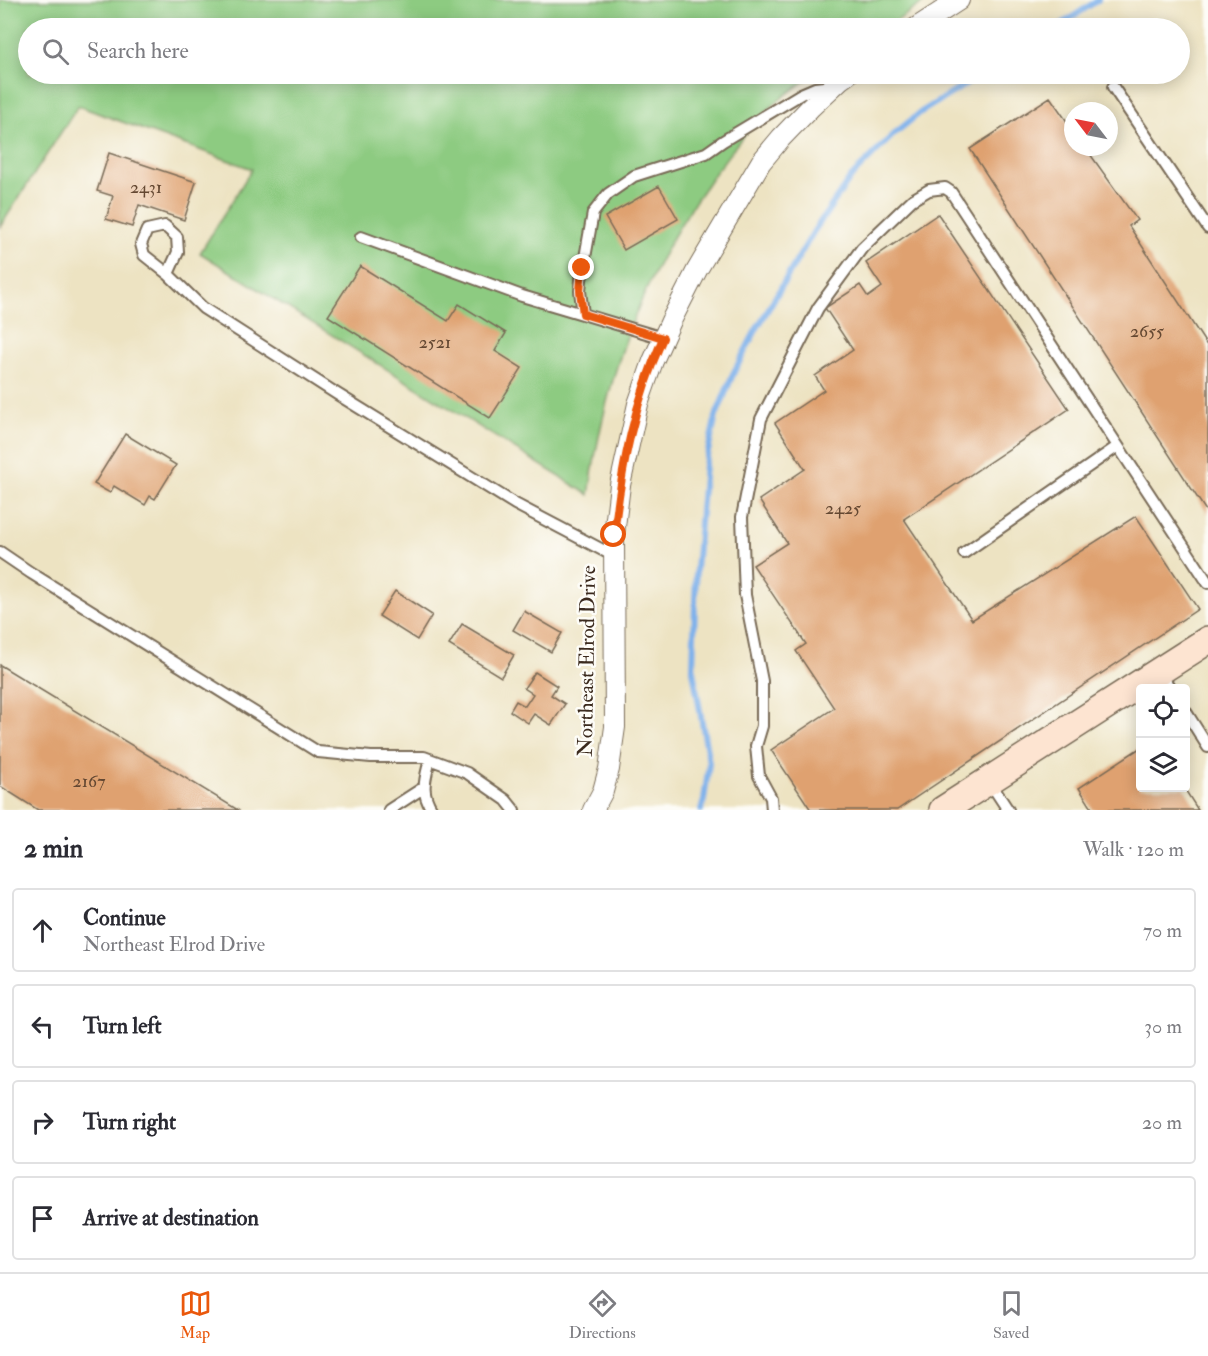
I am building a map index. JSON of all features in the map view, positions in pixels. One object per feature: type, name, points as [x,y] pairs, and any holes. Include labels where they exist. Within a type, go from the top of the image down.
[{"type":"street","points":[[931,18],[958,0]]},
{"type":"street","name":"Northeast Elrod Drive","points":[[592,810],[603,791],[615,728],[614,535],[620,485],[638,404],[663,338],[697,270],[762,162],[835,84]]},
{"type":"street","points":[[943,810],[989,780],[1165,680],[1208,640]]},
{"type":"lane","points":[[583,314],[580,291],[582,268],[593,213],[608,194],[634,176],[706,153],[801,94],[815,88],[831,87]]},
{"type":"lane","points":[[1113,87],[1208,228]]},
{"type":"lane","points":[[772,810],[771,798],[759,776],[756,746],[762,726],[762,681],[745,595],[742,517],[761,419],[818,308],[862,248],[912,200],[929,189],[945,188],[951,192],[1208,583]]},
{"type":"lane","points":[[361,237],[522,296],[663,338]]},
{"type":"lane","points":[[168,274],[203,308],[318,381],[515,504],[614,556]]},
{"type":"lane","points":[[964,553],[1118,446]]},
{"type":"lane","points":[[0,552],[318,752],[371,757],[424,757],[467,773],[506,800],[514,810]]},
{"type":"lane","points":[[1190,720],[1208,747]]},
{"type":"lane","points":[[430,759],[423,788],[432,810]]},
{"type":"lane","points":[[989,780],[1008,810]]},
{"type":"lane","points":[[389,810],[423,788]]},
{"type":"green space","points":[[0,0],[927,0],[901,18],[18,18],[18,84],[801,84],[776,102],[731,151],[688,213],[666,250],[630,328],[617,368],[605,409],[589,495],[200,253],[252,169],[78,106],[0,227]]},
{"type":"building","points":[[1050,97],[1064,117],[1064,156],[1091,156],[1137,220],[1129,226],[1208,347],[1208,514],[970,149]]},
{"type":"building","points":[[109,153],[196,182],[184,220],[139,205],[132,227],[106,219],[113,196],[97,191]]},
{"type":"building","points":[[659,186],[678,219],[624,250],[605,217]]},
{"type":"building","points":[[938,214],[1069,409],[904,519],[972,620],[1136,516],[1198,609],[897,810],[811,810],[771,750],[834,708],[796,651],[806,644],[753,565],[787,543],[759,500],[805,469],[775,423],[824,390],[815,376],[853,350],[825,308],[860,285],[868,297],[882,287],[866,263]]},
{"type":"building","points":[[360,266],[448,321],[459,304],[506,333],[495,351],[522,368],[490,418],[328,316]]},
{"type":"building","points":[[125,434],[176,465],[155,499],[150,496],[145,505],[114,486],[110,493],[94,484]]},
{"type":"building","points":[[395,591],[432,615],[417,640],[379,616]]},
{"type":"building","points":[[524,611],[562,633],[551,652],[513,630]]},
{"type":"building","points":[[462,624],[514,655],[501,677],[449,645]]},
{"type":"building","points":[[0,665],[238,810],[38,810],[0,786]]},
{"type":"building","points":[[535,672],[557,686],[551,695],[565,704],[551,725],[534,714],[528,723],[510,711],[516,701],[525,706],[533,694],[524,688]]},
{"type":"building","points":[[1136,751],[1136,792],[1187,792],[1198,810],[1093,810],[1079,788]]},
{"type":"waterway","points":[[1071,18],[1098,0]]},
{"type":"waterway","points":[[701,810],[709,763],[693,670],[696,570],[705,465],[716,416],[733,374],[756,330],[814,231],[851,177],[895,133],[921,112],[967,84]]},
{"type":"route","points":[[582,268],[580,291],[583,314],[663,338],[638,404],[620,485],[614,535]]}]
